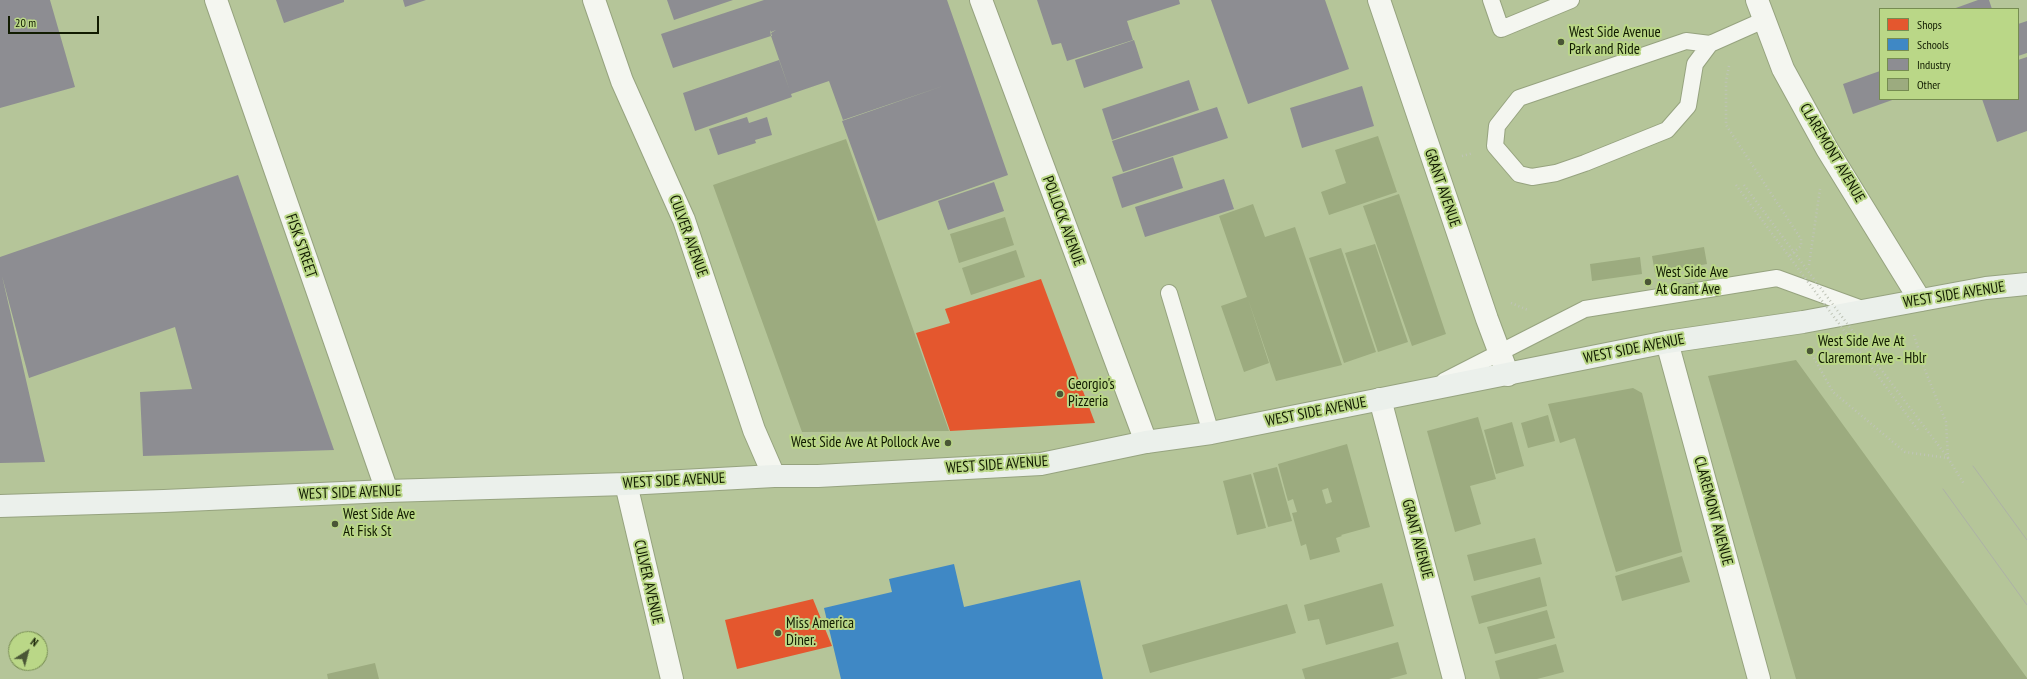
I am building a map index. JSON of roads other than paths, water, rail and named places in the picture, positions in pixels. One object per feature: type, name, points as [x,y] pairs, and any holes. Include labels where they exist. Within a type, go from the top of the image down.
[{"type":"main road","name":"WEST SIDE AVENUE","points":[[0,506],[164,501],[387,491],[626,484],[774,476],[818,476],[1040,464],[1146,442],[1211,433],[1667,342],[1803,322],[1986,288],[2027,284]]},
{"type":"street","name":"FISK STREET","points":[[216,0],[387,491]]},
{"type":"street","name":"CULVER AVENUE","points":[[594,0],[622,81],[684,220],[754,430],[774,476]]},
{"type":"street","name":"POLLOCK AVENUE","points":[[981,0],[1146,442]]},
{"type":"street","name":"GRANT AVENUE","points":[[1379,0],[1487,319],[1508,374]]},
{"type":"street","name":"CLAREMONT AVENUE","points":[[1757,0],[1783,70],[1827,149],[1920,300]]},
{"type":"street","name":"CLAREMONT AVENUE","points":[[1667,342],[1759,679]]},
{"type":"street","name":"GRANT AVENUE","points":[[1380,400],[1454,679]]},
{"type":"street","name":"CULVER AVENUE","points":[[626,484],[672,679]]},
{"type":"lane","points":[[1490,0],[1501,29],[1571,0]]},
{"type":"lane","points":[[1710,44],[1686,41],[1519,98],[1497,126],[1495,146],[1519,174],[1532,177],[1556,173],[1585,163],[1667,130],[1688,106],[1695,64],[1710,44],[1764,20]]},
{"type":"lane","points":[[1426,390],[1585,309],[1777,278],[1865,310]]},
{"type":"lane","points":[[1169,293],[1211,433]]},
{"type":"tram line","points":[[1973,466],[2027,540]]},
{"type":"tram line","points":[[1943,489],[2027,605]]},
{"type":"place","name":"West Side Avenue Park and Ride","points":[[1561,42]]},
{"type":"place","name":"West Side Ave At Grant Ave","points":[[1648,282]]},
{"type":"place","name":"West Side Ave At Claremont Ave - Hblr","points":[[1810,351]]},
{"type":"place","name":"Georgio's Pizzeria","points":[[1060,394]]},
{"type":"place","name":"West Side Ave At Pollock Ave","points":[[948,443]]},
{"type":"place","name":"West Side Ave At Fisk St","points":[[335,524]]},
{"type":"place","name":"Miss America Diner.","points":[[778,633]]}]
